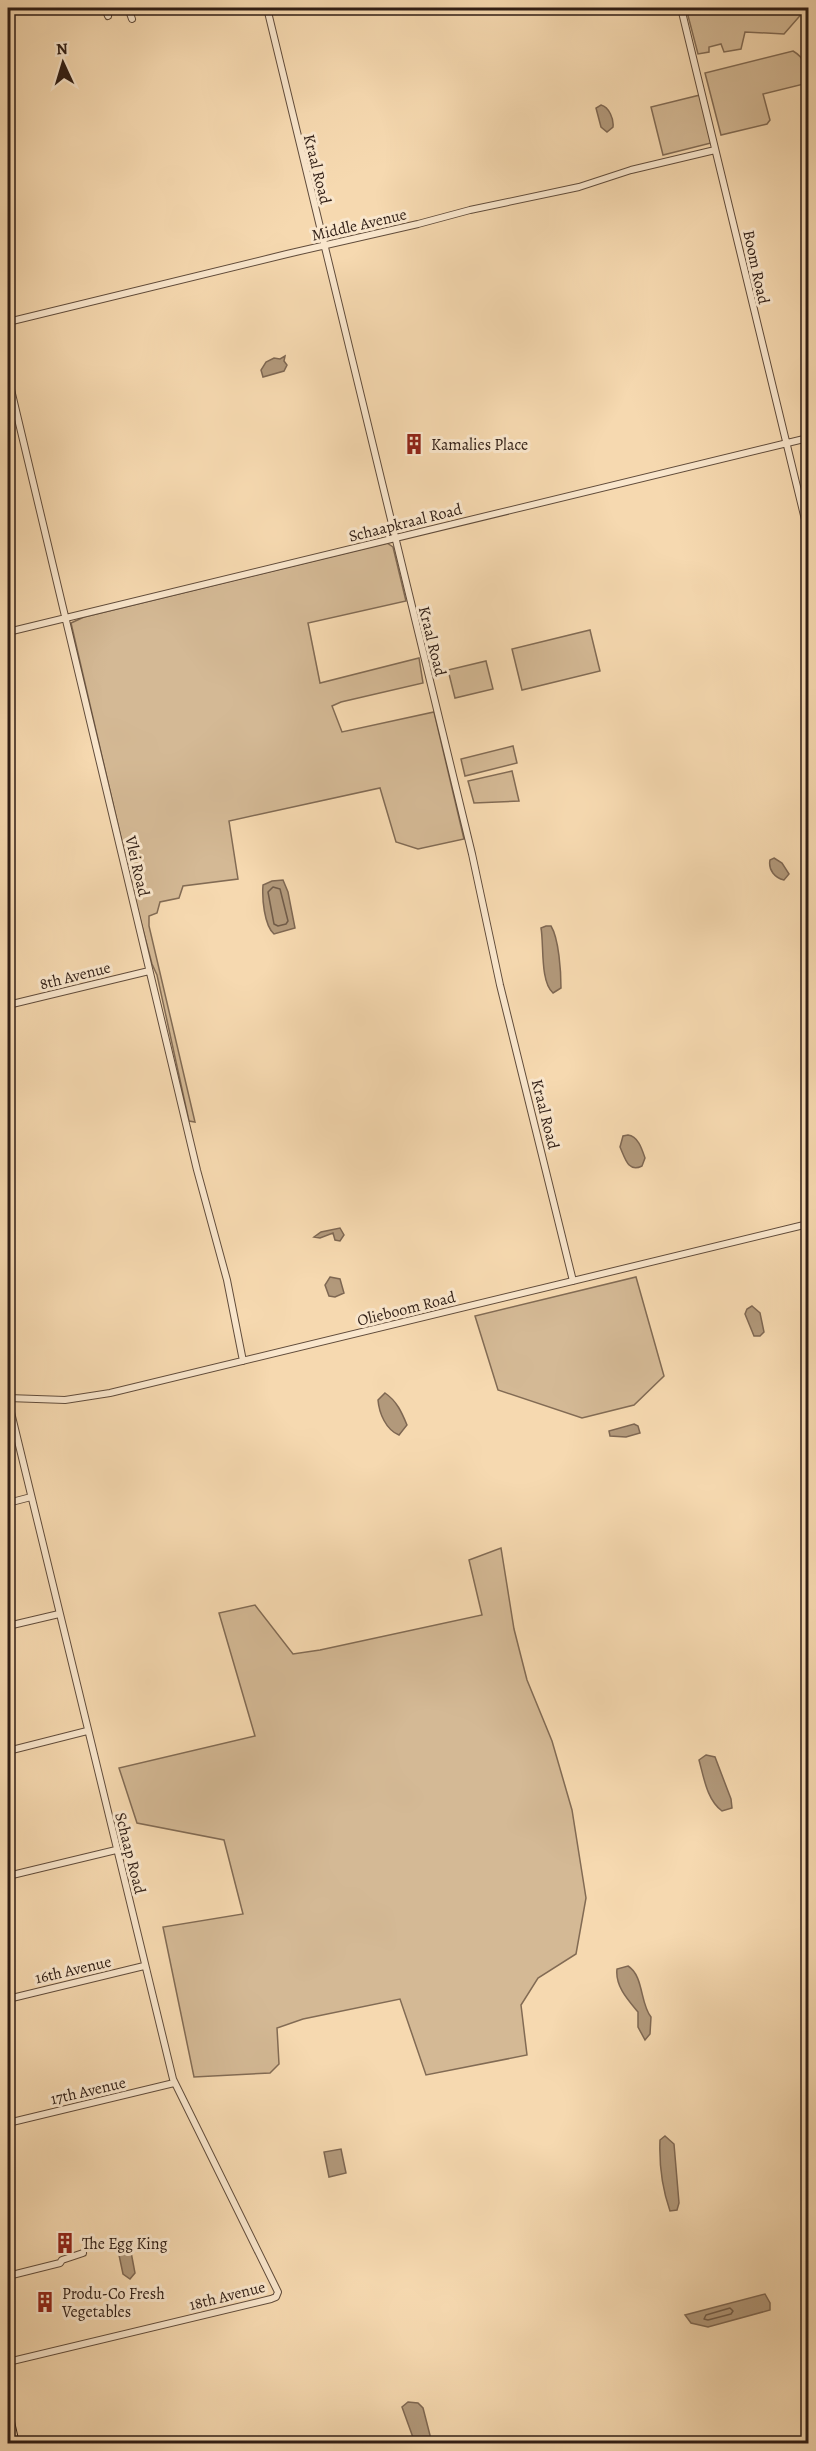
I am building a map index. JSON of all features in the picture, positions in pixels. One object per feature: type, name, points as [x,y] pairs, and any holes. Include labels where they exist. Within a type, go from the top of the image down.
[{"type":"main road","points":[[8,2413],[15,2444]]},
{"type":"street","points":[[105,8],[108,16]]},
{"type":"street","points":[[128,8],[132,19]]},
{"type":"street","name":"Kraal Road","points":[[267,8],[573,1281]]},
{"type":"street","name":"Boom Road","points":[[681,8],[808,532]]},
{"type":"street","name":"Middle Avenue","points":[[8,322],[418,225],[470,210],[579,187],[630,170],[716,150]]},
{"type":"street","name":"Vlei Road","points":[[8,377],[204,1200],[227,1280],[243,1361]]},
{"type":"street","name":"Schaapkraal Road","points":[[8,632],[808,438]]},
{"type":"street","name":"8th Avenue","points":[[8,1005],[149,971]]},
{"type":"street","name":"Olieboom Road","points":[[8,1399],[45,1401],[89,1397],[808,1224]]},
{"type":"street","name":"Schaap Road","points":[[8,1399],[174,2084],[278,2294]]},
{"type":"street","points":[[8,1503],[31,1497]]},
{"type":"street","points":[[8,1626],[59,1614]]},
{"type":"street","points":[[8,1751],[87,1731]]},
{"type":"street","points":[[8,1876],[116,1850]]},
{"type":"street","name":"16th Avenue","points":[[8,1999],[144,1966]]},
{"type":"street","name":"17th Avenue","points":[[8,2123],[174,2084]]},
{"type":"street","points":[[8,2276],[60,2263],[62,2260],[83,2253]]},
{"type":"street","name":"18th Avenue","points":[[8,2362],[271,2299],[278,2294]]},
{"type":"shaded area","points":[[686,8],[797,8],[805,10],[784,34],[745,32],[741,49],[724,52],[721,44],[709,47],[709,52],[698,54]]},
{"type":"shaded area","points":[[793,51],[801,57],[805,64],[808,83],[763,94],[770,120],[767,124],[721,135],[705,73]]},
{"type":"shaded area","points":[[700,95],[711,143],[663,155],[651,107]]},
{"type":"shaded area","points":[[387,543],[393,547],[406,601],[308,623],[320,683],[419,658],[423,683],[332,706],[342,732],[434,712],[464,839],[418,849],[396,842],[380,788],[229,821],[238,879],[183,886],[179,898],[160,902],[157,913],[149,916],[149,926],[195,1122],[189,1121],[157,975],[137,907],[71,623],[84,617]]},
{"type":"shaded area","points":[[590,630],[600,671],[522,690],[512,649]]},
{"type":"shaded area","points":[[486,661],[493,689],[455,698],[448,670]]},
{"type":"shaded area","points":[[513,746],[517,763],[465,776],[461,759]]},
{"type":"shaded area","points":[[512,771],[519,801],[474,803],[468,781]]},
{"type":"shaded area","points":[[636,1277],[664,1376],[634,1405],[582,1418],[498,1390],[475,1316]]},
{"type":"shaded area","points":[[501,1548],[514,1629],[527,1680],[552,1741],[572,1810],[586,1898],[576,1954],[538,1978],[521,2005],[527,2055],[426,2075],[400,1999],[303,2019],[277,2028],[279,2064],[270,2073],[194,2077],[163,1927],[243,1914],[224,1840],[137,1823],[119,1768],[255,1736],[219,1613],[255,1605],[293,1654],[482,1615],[469,1560]]},
{"type":"water","points":[[601,105],[609,111],[613,120],[613,127],[607,132],[601,127],[596,108]]},
{"type":"water","points":[[285,356],[284,361],[287,365],[284,371],[263,377],[261,370],[266,362]]},
{"type":"water","points":[[774,858],[782,863],[789,874],[784,880],[771,870],[770,860]]},
{"type":"water","points":[[283,880],[288,892],[295,928],[274,934],[266,918],[263,885]]},
{"type":"water","points":[[551,926],[554,932],[560,965],[561,988],[553,993],[546,980],[543,962],[541,928]]},
{"type":"water","points":[[628,1135],[637,1140],[645,1158],[642,1166],[637,1168],[630,1166],[620,1147],[623,1136]]},
{"type":"water","points":[[340,1228],[344,1235],[340,1241],[335,1240],[333,1233],[320,1238],[314,1237],[321,1232]]},
{"type":"water","points":[[330,1277],[340,1279],[344,1293],[335,1297],[329,1296],[325,1285]]},
{"type":"water","points":[[752,1306],[760,1313],[764,1332],[760,1336],[754,1336],[745,1314]]},
{"type":"water","points":[[385,1393],[396,1403],[407,1425],[399,1435],[390,1429],[380,1410],[378,1400]]},
{"type":"water","points":[[634,1424],[638,1426],[640,1433],[626,1437],[610,1436],[609,1431]]},
{"type":"water","points":[[706,1755],[715,1757],[731,1799],[732,1808],[722,1811],[709,1795],[699,1760]]},
{"type":"water","points":[[628,1966],[637,1976],[645,2005],[651,2017],[650,2034],[645,2040],[638,2027],[638,2012],[630,2003],[618,1981],[617,1969]]},
{"type":"water","points":[[665,2136],[674,2144],[679,2203],[677,2210],[670,2211],[663,2185],[660,2158],[660,2140]]},
{"type":"water","points":[[341,2149],[346,2173],[329,2177],[324,2152]]},
{"type":"water","points":[[131,2252],[135,2273],[130,2279],[123,2274],[119,2255]]},
{"type":"water","points":[[765,2294],[770,2303],[770,2310],[708,2327],[691,2323],[685,2315]]},
{"type":"water","points":[[408,2402],[418,2403],[423,2408],[432,2443],[415,2443],[402,2407]]},
{"type":"place","name":"Kamalies Place","points":[[414,444]]},
{"type":"place","name":"The Egg King","points":[[65,2243]]},
{"type":"place","name":"Produ-Co Fresh Vegetables","points":[[45,2302]]}]
